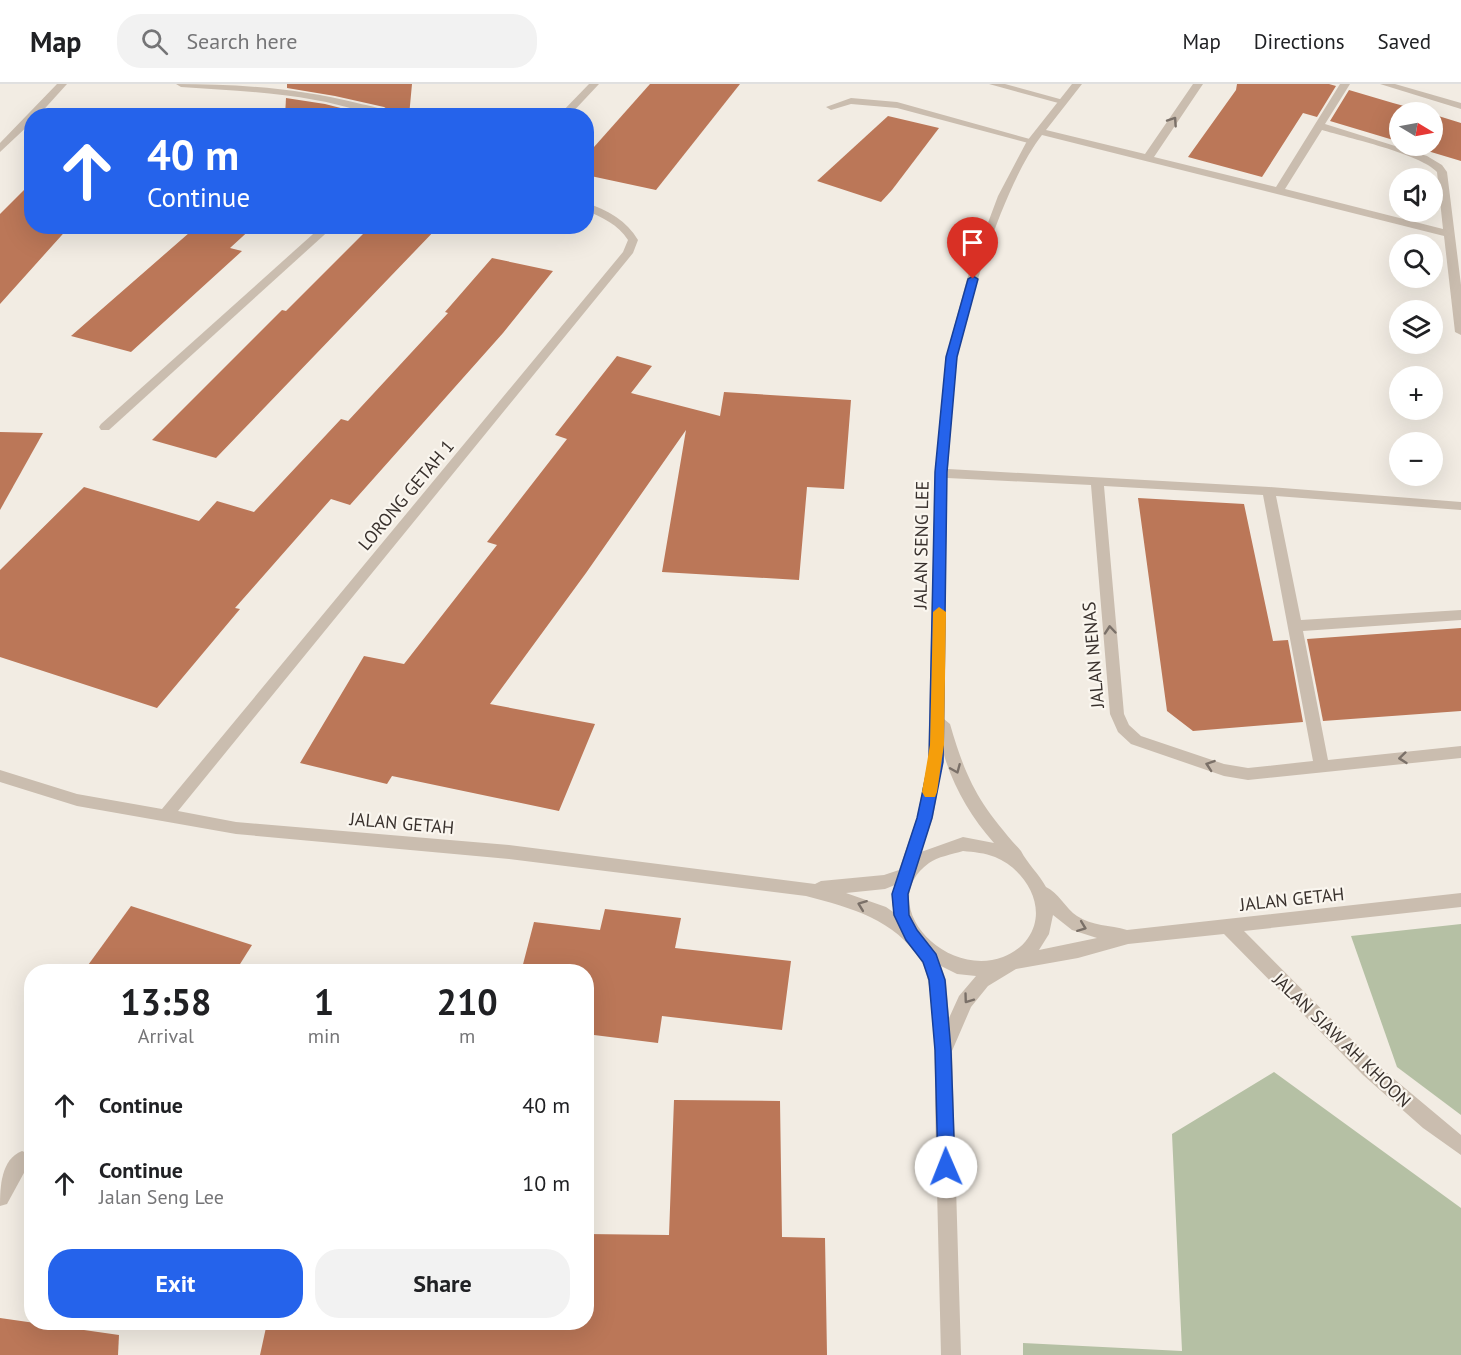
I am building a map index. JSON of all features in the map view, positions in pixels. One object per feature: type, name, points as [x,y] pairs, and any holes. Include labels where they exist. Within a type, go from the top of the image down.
[{"type":"street","points":[[40,108],[62,84]]},
{"type":"street","points":[[181,84],[291,92],[371,108]]},
{"type":"street","points":[[571,108],[594,84]]},
{"type":"street","points":[[994,84],[1062,101]]},
{"type":"street","name":"JALAN SENG LEE","points":[[906,874],[925,818],[936,762],[941,472],[952,357],[973,279],[1003,196],[1036,136],[1077,84]]},
{"type":"street","points":[[1147,159],[1198,84]]},
{"type":"street","points":[[1279,191],[1344,84]]},
{"type":"street","points":[[1385,84],[1461,106]]},
{"type":"street","points":[[831,107],[850,101],[897,105],[1147,159],[1450,234]]},
{"type":"street","points":[[0,149],[24,124]]},
{"type":"street","points":[[1320,126],[1423,158],[1438,167],[1444,178],[1461,332]]},
{"type":"street","name":"LORONG GETAH 1","points":[[165,816],[628,254],[633,240],[629,231],[622,223],[594,210]]},
{"type":"street","points":[[1449,220],[1461,223]]},
{"type":"street","points":[[105,427],[320,234]]},
{"type":"street","points":[[941,472],[1269,491],[1461,506]]},
{"type":"street","name":"JALAN NENAS","points":[[1097,481],[1117,714],[1123,728],[1136,740],[1224,770],[1248,774],[1461,752]]},
{"type":"street","points":[[1269,491],[1322,766]]},
{"type":"street","points":[[1295,626],[1461,615]]},
{"type":"street","name":"JALAN SENG LEE","points":[[938,713],[953,761],[975,807],[1028,871]]},
{"type":"street","name":"JALAN GETAH","points":[[0,776],[77,800],[236,828],[509,852],[806,889],[855,902],[880,912],[911,935]]},
{"type":"street","points":[[943,1050],[964,1002],[982,981],[1031,950],[1043,932],[1046,911],[1041,891],[1028,871],[1002,853],[987,847],[963,844],[940,848],[920,859],[906,874],[900,894],[901,915],[911,935],[930,959],[937,980],[943,1050],[951,1355]]},
{"type":"street","name":"JALAN GETAH","points":[[1028,871],[1057,910],[1069,922],[1092,931],[1128,937]]},
{"type":"street","name":"JALAN GETAH","points":[[806,889],[864,886],[885,882],[906,874]]},
{"type":"street","name":"JALAN GETAH","points":[[1012,962],[1078,951],[1128,937],[1461,900]]},
{"type":"street","name":"JALAN SIAW AH KHOON","points":[[1228,926],[1311,1012],[1395,1092],[1421,1116],[1461,1146]]},
{"type":"street","points":[[911,935],[926,951],[957,965],[991,969],[1012,962]]},
{"type":"street","points":[[0,1197],[22,1160]]},
{"type":"green space","points":[[1461,924],[1461,1115],[1397,1067],[1351,936]]},
{"type":"green space","points":[[1274,1072],[1461,1208],[1461,1355],[1023,1355],[1023,1343],[1182,1351],[1172,1134]]},
{"type":"building","points":[[287,84],[412,84],[410,108],[386,108],[287,88]]},
{"type":"building","points":[[650,84],[740,84],[656,190],[594,177],[594,147]]},
{"type":"building","points":[[1237,84],[1329,84],[1336,86],[1317,117],[1303,113],[1262,177],[1188,157],[1236,90]]},
{"type":"building","points":[[1349,90],[1391,102],[1389,102],[1389,139],[1330,121]]},
{"type":"building","points":[[286,98],[341,108],[285,108]]},
{"type":"building","points":[[888,116],[939,128],[881,202],[817,181]]},
{"type":"building","points":[[1443,117],[1461,123],[1461,161],[1443,156]]},
{"type":"building","points":[[24,190],[24,234],[63,234],[0,304],[0,214]]},
{"type":"building","points":[[188,234],[245,234],[230,248],[242,251],[131,352],[71,336]]},
{"type":"building","points":[[363,234],[431,234],[216,458],[152,440],[282,310],[286,311]]},
{"type":"building","points":[[492,258],[553,271],[503,333],[350,505],[331,499],[235,608],[240,609],[157,708],[0,657],[0,570],[84,487],[199,521],[217,501],[254,512],[341,419],[348,421],[448,313],[445,312]]},
{"type":"building","points":[[617,356],[652,366],[631,393],[720,416],[724,392],[851,400],[844,489],[807,487],[799,580],[662,572],[686,430],[586,573],[490,704],[595,724],[559,811],[392,776],[387,784],[300,763],[364,656],[404,664],[497,545],[487,542],[567,439],[555,435]]},
{"type":"building","points":[[0,432],[43,433],[0,510]]},
{"type":"building","points":[[1138,498],[1244,504],[1273,641],[1288,640],[1303,722],[1193,731],[1167,711]]},
{"type":"building","points":[[1461,628],[1461,711],[1323,721],[1307,639]]},
{"type":"building","points":[[131,906],[252,945],[240,964],[89,964]]},
{"type":"building","points":[[605,909],[681,918],[675,948],[791,961],[782,1030],[662,1016],[658,1043],[594,1035],[594,964],[523,964],[534,922],[600,930]]},
{"type":"building","points":[[674,1100],[780,1101],[782,1237],[825,1238],[827,1355],[260,1355],[265,1330],[594,1330],[594,1234],[669,1235]]},
{"type":"building","points":[[0,1318],[24,1321],[24,1330],[84,1330],[119,1335],[118,1355],[0,1355]]},
{"type":"slow traffic","points":[[930,792],[937,745],[939,612]]},
{"type":"route","points":[[946,1167],[943,1050],[937,980],[930,959],[911,935],[901,915],[900,894],[925,818],[936,762],[941,472],[952,357],[973,279]]}]
